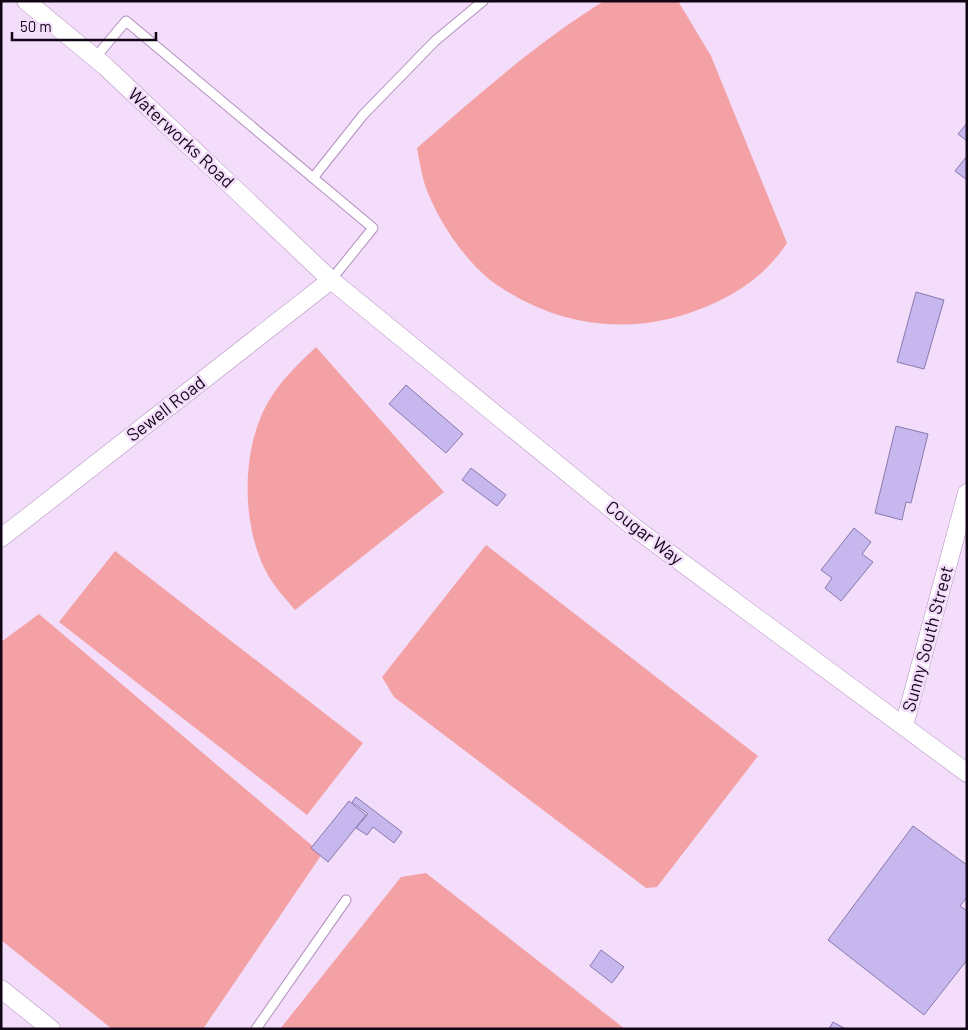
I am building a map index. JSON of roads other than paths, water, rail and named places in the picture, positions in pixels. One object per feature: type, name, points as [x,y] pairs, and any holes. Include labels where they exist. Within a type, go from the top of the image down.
[{"type":"street","name":"Waterworks Road","points":[[26,1],[95,58],[331,280]]},
{"type":"street","name":"Sewell Road","points":[[1,538],[331,280]]},
{"type":"street","name":"Cougar Way","points":[[331,280],[635,528],[967,773]]},
{"type":"street","name":"Sunny South Street","points":[[904,726],[967,494]]},
{"type":"street","points":[[1,989],[51,1029]]},
{"type":"lane","points":[[313,178],[363,115],[435,41],[483,1]]},
{"type":"lane","points":[[95,58],[126,21],[373,228],[331,280]]},
{"type":"lane","points":[[256,1029],[346,900]]}]
